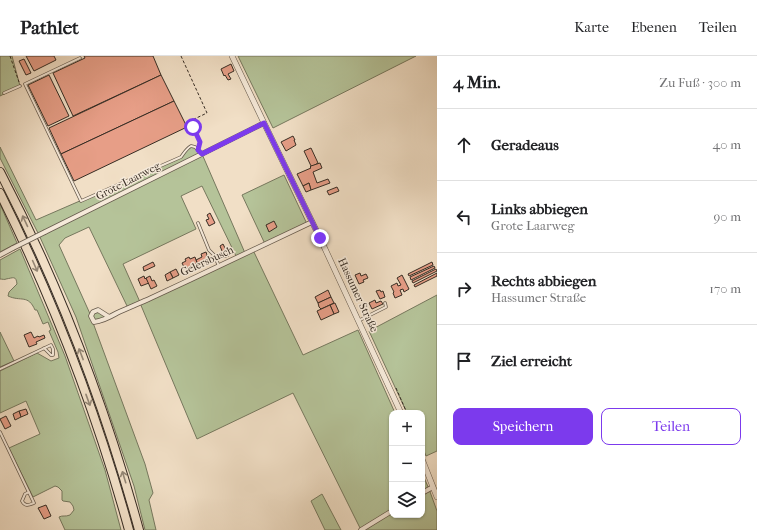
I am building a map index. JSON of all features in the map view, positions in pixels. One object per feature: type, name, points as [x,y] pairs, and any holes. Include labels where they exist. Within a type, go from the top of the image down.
[{"type":"highway","points":[[0,172],[40,255],[73,333],[108,426],[139,530]]},
{"type":"highway","points":[[0,193],[31,257],[67,342],[99,429],[129,530]]},
{"type":"street","name":"Hassumer Straße","points":[[232,56],[312,222],[400,410]]},
{"type":"street","name":"Grote Laarweg","points":[[0,255],[264,123]]},
{"type":"street","name":"Gelersbusch","points":[[109,317],[312,222]]},
{"type":"street","points":[[425,467],[437,497]]},
{"type":"street","points":[[425,491],[433,487]]},
{"type":"street","points":[[360,530],[389,513]]},
{"type":"lane","points":[[80,58],[25,84],[81,201],[181,157],[187,148],[191,146],[195,147],[202,154]]},
{"type":"lane","points":[[4,93],[20,86]]},
{"type":"lane","points":[[198,223],[209,250],[214,255],[219,266]]},
{"type":"lane","points":[[358,321],[386,307],[385,303]]},
{"type":"lane","points":[[0,369],[44,348],[51,345],[54,352],[53,355],[51,356],[44,348]]},
{"type":"lane","points":[[0,432],[29,492],[34,503],[30,505],[23,504],[22,501],[25,494],[29,492]]},
{"type":"path","points":[[10,56],[20,86]]},
{"type":"path","points":[[180,56],[207,113],[190,121],[200,142],[198,150]]},
{"type":"green space","points":[[0,56],[12,56],[20,86],[0,96]]},
{"type":"green space","points":[[238,56],[416,56],[273,128]]},
{"type":"green space","points":[[191,146],[195,147],[202,154],[245,253],[253,250],[303,355],[358,330],[394,410],[389,410],[389,518],[425,518],[425,480],[437,511],[437,530],[361,530],[293,393],[197,439],[140,303],[128,308],[89,227],[65,238],[59,245],[91,316],[98,310],[109,317],[99,321],[92,320],[145,464],[153,493],[149,500],[156,530],[145,530],[134,486],[76,317],[39,235],[0,158],[0,147],[36,220],[181,157]],"holes":[[[202,186],[237,258],[140,302],[123,264],[196,229],[181,196]]]},
{"type":"green space","points":[[284,175],[307,224],[265,244],[242,195]]},
{"type":"green space","points":[[0,204],[17,243],[0,252]]},
{"type":"green space","points":[[20,249],[65,356],[105,470],[121,530],[65,530],[59,517],[70,515],[74,510],[73,506],[70,502],[62,500],[62,491],[55,486],[33,497],[9,448],[40,434],[26,401],[0,413],[0,371],[37,353],[51,361],[59,358],[49,331],[51,330],[48,322],[43,324],[37,310],[35,310],[27,300],[8,296],[9,292],[17,284],[15,278],[0,279],[0,260]]},
{"type":"green space","points":[[437,295],[437,451],[426,456],[425,410],[406,410],[369,331]]},
{"type":"green space","points":[[0,332],[14,361],[0,367]]},
{"type":"green space","points":[[322,494],[341,530],[325,530],[311,501]]},
{"type":"building","points":[[26,56],[54,56],[56,60],[34,71]]},
{"type":"building","points":[[84,56],[153,56],[161,75],[73,116],[53,73],[85,58]]},
{"type":"building","points":[[24,59],[31,73],[26,75],[19,61]]},
{"type":"building","points":[[231,64],[234,71],[228,74],[231,79],[228,80],[225,75],[224,76],[221,69]]},
{"type":"building","points":[[49,75],[69,116],[48,126],[28,85]]},
{"type":"building","points":[[161,75],[174,101],[61,154],[49,128]]},
{"type":"building","points":[[174,101],[187,127],[74,181],[61,154]]},
{"type":"building","points":[[293,136],[296,145],[286,151],[281,142]]},
{"type":"building","points":[[311,148],[318,163],[313,166],[311,166],[304,151]]},
{"type":"building","points":[[320,163],[322,168],[313,172],[317,183],[328,179],[330,183],[311,190],[309,183],[303,186],[297,174]]},
{"type":"building","points":[[309,183],[311,190],[306,192],[303,186]]},
{"type":"building","points":[[337,187],[339,191],[329,195],[327,191]]},
{"type":"building","points":[[210,213],[215,223],[209,226],[206,220],[209,219],[207,215]]},
{"type":"building","points":[[274,221],[277,227],[269,232],[266,225]]},
{"type":"building","points":[[223,244],[229,256],[223,258],[220,246]]},
{"type":"building","points":[[206,252],[208,261],[199,266],[196,260],[202,257],[201,254]]},
{"type":"building","points":[[189,257],[190,259],[195,257],[197,263],[185,269],[182,263]]},
{"type":"building","points":[[153,262],[155,266],[144,271],[143,267]]},
{"type":"building","points":[[432,262],[433,265],[409,276],[408,274]]},
{"type":"building","points":[[434,266],[435,268],[411,280],[410,277]]},
{"type":"building","points":[[176,269],[179,275],[173,278],[170,272]]},
{"type":"building","points":[[436,269],[437,271],[413,283],[412,281]]},
{"type":"building","points":[[170,272],[173,278],[167,281],[165,275]]},
{"type":"building","points":[[360,273],[361,276],[366,274],[368,278],[359,284],[355,275]]},
{"type":"building","points":[[437,273],[437,276],[415,287],[414,285]]},
{"type":"building","points":[[402,275],[409,289],[404,292],[403,289],[400,290],[402,295],[395,298],[391,286],[397,283],[398,286],[401,285],[397,278]]},
{"type":"building","points":[[144,276],[149,283],[141,286],[138,279]]},
{"type":"building","points":[[150,276],[152,281],[154,280],[157,286],[151,289],[146,278]]},
{"type":"building","points":[[328,290],[331,297],[318,303],[315,297]]},
{"type":"building","points":[[380,290],[381,292],[383,291],[385,297],[380,299],[376,291]]},
{"type":"building","points":[[331,297],[334,303],[321,309],[319,307],[318,303]]},
{"type":"building","points":[[375,300],[376,303],[381,301],[383,304],[372,309],[369,303]]},
{"type":"building","points":[[335,303],[339,312],[334,314],[330,305]]},
{"type":"building","points":[[330,305],[334,314],[321,320],[317,311]]},
{"type":"building","points":[[31,332],[34,338],[44,335],[45,338],[36,342],[37,344],[29,347],[24,335]]},
{"type":"building","points":[[26,409],[28,414],[21,417],[19,411]]},
{"type":"building","points":[[19,411],[21,417],[15,420],[13,414]]},
{"type":"building","points":[[6,416],[11,426],[5,429],[0,419]]},
{"type":"building","points":[[46,505],[51,516],[44,519],[38,508]]},
{"type":"route","points":[[193,127],[200,142],[198,150],[202,154],[264,123],[320,238]]}]
